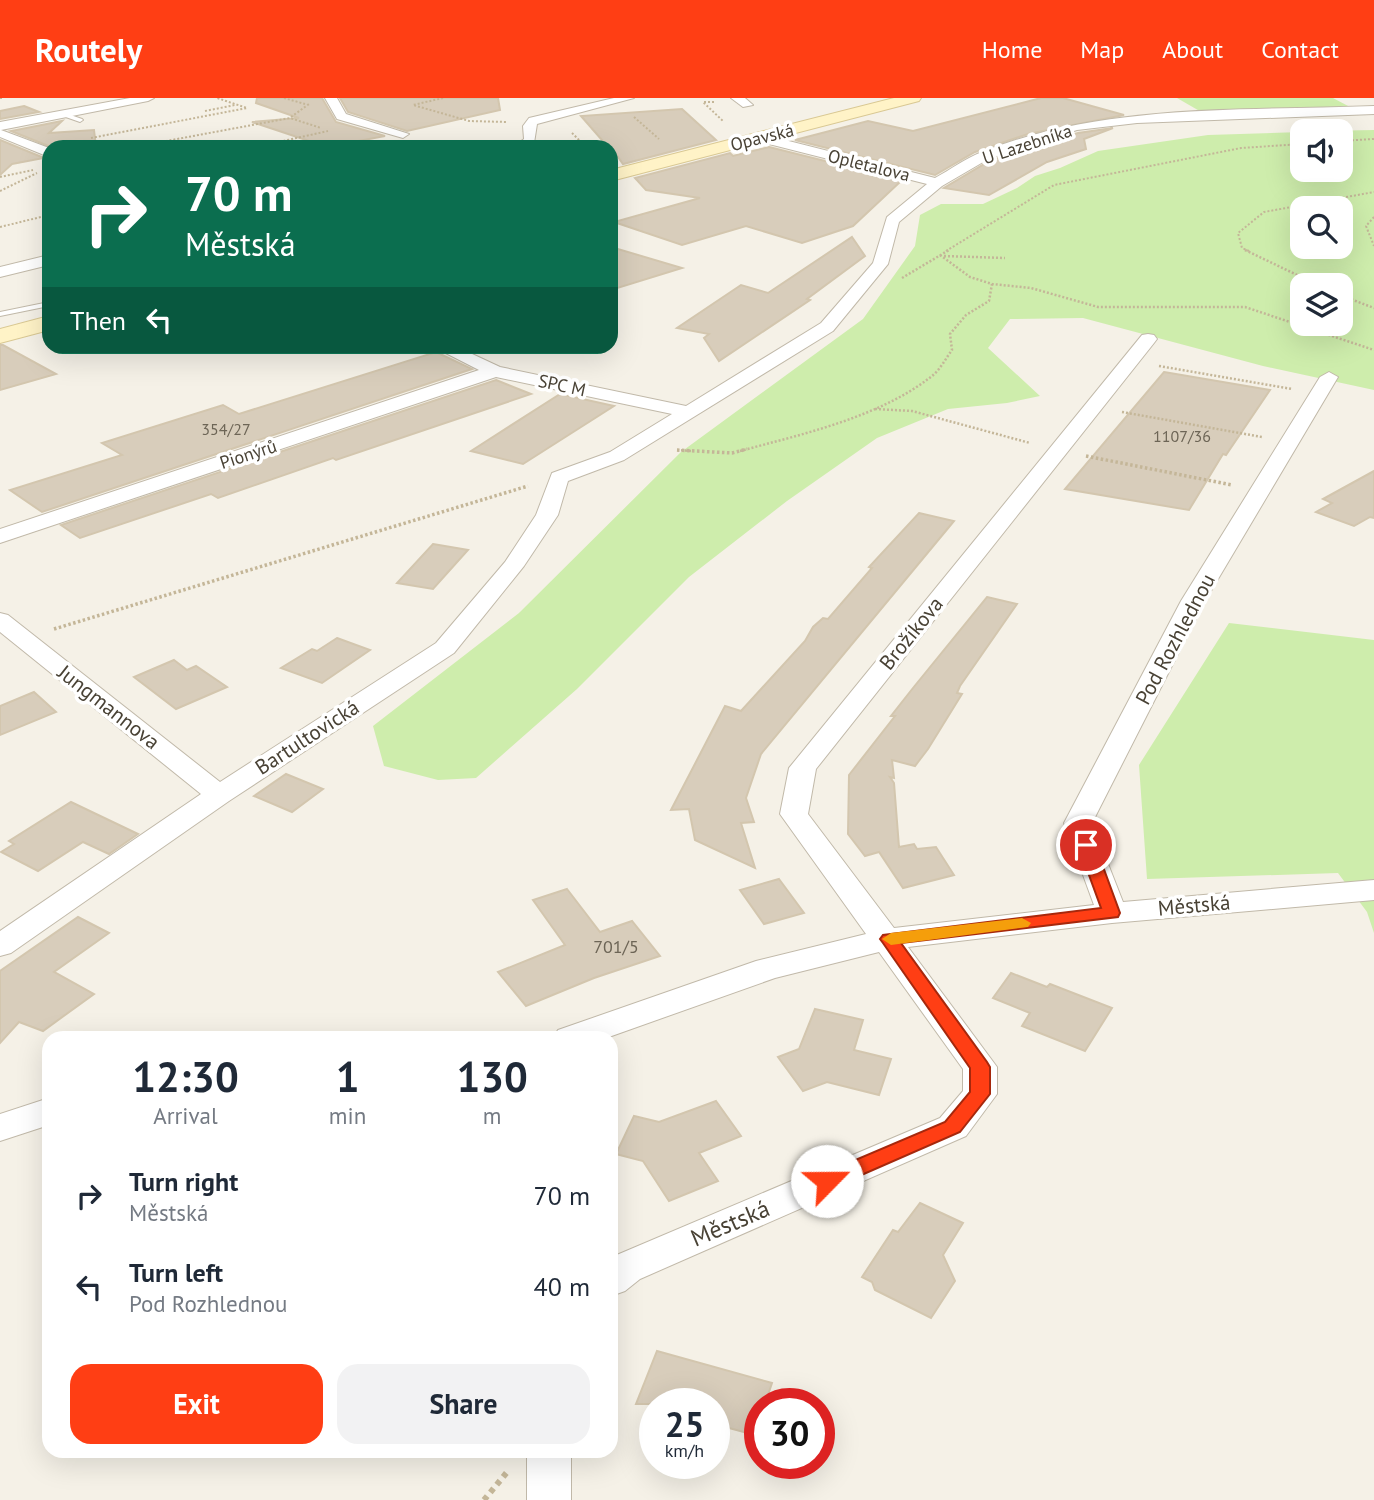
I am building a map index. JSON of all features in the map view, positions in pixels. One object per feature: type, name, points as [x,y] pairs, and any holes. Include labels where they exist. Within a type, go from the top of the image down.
[{"type":"main road","name":"Opavská","points":[[618,174],[912,98]]},
{"type":"main road","points":[[0,335],[42,325]]},
{"type":"street","points":[[0,126],[148,98]]},
{"type":"street","points":[[331,98],[341,116],[403,134]]},
{"type":"street","points":[[530,140],[529,126],[532,123],[623,99]]},
{"type":"street","name":"U Lazebníka","points":[[559,477],[617,456],[827,327],[880,264],[892,220],[937,183],[985,155],[1075,127],[1137,119],[1369,110]]},
{"type":"street","points":[[0,133],[40,150]]},
{"type":"street","name":"Opletalova","points":[[761,138],[937,183]]},
{"type":"street","points":[[0,272],[42,254]]},
{"type":"street","name":"Brožíkova","points":[[889,939],[794,814],[803,768],[1048,448],[1094,407],[1148,339]]},
{"type":"street","name":"SPC M","points":[[458,354],[495,371],[688,412]]},
{"type":"street","name":"Pionýrů","points":[[0,536],[495,371]]},
{"type":"street","name":"Pod Rozhlednou","points":[[1112,913],[1078,823],[1193,601],[1324,385]]},
{"type":"street","name":"Bartultovická","points":[[0,946],[219,795],[444,648],[520,556],[547,515],[559,477]]},
{"type":"street","name":"Jungmannova","points":[[0,620],[219,795]]},
{"type":"street","name":"Městská","points":[[590,1031],[767,969],[889,939],[1112,913],[1374,890]]},
{"type":"street","name":"Městská","points":[[618,1274],[626,1268],[953,1127],[980,1094],[980,1067],[889,939]]},
{"type":"street","points":[[0,1128],[42,1113]]},
{"type":"street","points":[[534,1458],[549,1500]]},
{"type":"lane","points":[[62,114],[80,120]]},
{"type":"lane","points":[[0,314],[42,305]]},
{"type":"path","points":[[89,140],[247,108],[217,98]]},
{"type":"path","points":[[284,98],[305,105]]},
{"type":"path","points":[[443,98],[412,105],[469,121],[532,123]]},
{"type":"path","points":[[623,99],[657,138],[665,141]]},
{"type":"path","points":[[205,111],[237,104]]},
{"type":"path","points":[[172,140],[290,118],[330,131],[288,140]]},
{"type":"path","points":[[1353,140],[1374,141]]},
{"type":"path","points":[[960,243],[1055,185],[1241,148],[1290,145]]},
{"type":"path","points":[[0,177],[38,170],[0,191]]},
{"type":"path","points":[[1293,273],[1242,248],[1238,233],[1264,212],[1374,192]]},
{"type":"path","points":[[0,227],[42,217]]},
{"type":"path","points":[[1373,244],[1366,226],[1374,218]]},
{"type":"path","points":[[1005,258],[973,259],[940,255],[970,277],[992,284],[1031,288],[1098,307],[1245,307],[1374,350]]},
{"type":"path","points":[[631,447],[732,453],[830,428],[874,408],[934,375],[952,349],[950,334],[966,315],[989,301],[992,284]]},
{"type":"path","points":[[1353,300],[1374,308]]},
{"type":"path","points":[[1130,361],[1324,385]]},
{"type":"path","points":[[1094,407],[1238,433]]},
{"type":"path","points":[[874,408],[912,411],[1048,448],[1260,490]]},
{"type":"path","points":[[23,639],[559,477]]},
{"type":"path","points":[[484,1500],[531,1458]]},
{"type":"green space","points":[[1177,98],[1333,98],[1350,107],[1203,113]]},
{"type":"green space","points":[[1353,130],[1374,130],[1374,390],[1263,366],[1083,318],[1010,319],[988,348],[1040,396],[1007,403],[948,409],[877,438],[787,501],[689,577],[577,689],[476,778],[438,780],[384,766],[373,726],[519,613],[681,452],[863,319],[915,246],[920,215],[941,204],[983,204],[1035,176],[1098,151],[1208,135],[1290,132],[1290,182],[1353,182]]},
{"type":"green space","points":[[1229,623],[1374,640],[1374,933],[1367,912],[1338,873],[1147,879],[1139,765]]},
{"type":"building","points":[[257,98],[322,98],[336,122],[385,136],[364,140],[306,140],[252,122],[299,118],[256,103]]},
{"type":"building","points":[[340,98],[498,98],[500,110],[407,131],[348,112]]},
{"type":"building","points":[[1041,98],[1063,98],[1124,115],[1028,134],[975,152],[935,175],[795,140],[868,121],[913,131]]},
{"type":"building","points":[[24,106],[39,112],[0,119],[0,111]]},
{"type":"building","points":[[682,109],[716,140],[623,164],[618,157],[618,140],[602,140],[581,116]]},
{"type":"building","points":[[62,121],[49,133],[94,130],[95,140],[42,140],[42,143],[11,131]]},
{"type":"building","points":[[1113,128],[1084,139],[1086,149],[1047,162],[989,195],[944,188],[991,160],[1078,133]]},
{"type":"building","points":[[0,140],[42,157],[12,164],[0,175]]},
{"type":"building","points":[[769,147],[909,182],[901,181],[853,226],[802,243],[746,226],[682,245],[618,223],[618,221],[700,198],[646,190],[635,178],[730,153],[733,156]]},
{"type":"building","points":[[852,237],[865,256],[807,299],[810,300],[719,361],[704,338],[709,334],[677,328],[741,285],[768,293]]},
{"type":"building","points":[[618,249],[682,268],[618,288]]},
{"type":"building","points":[[0,345],[3,345],[56,374],[0,390]]},
{"type":"building","points":[[430,354],[440,354],[472,369],[42,512],[10,490],[122,455],[102,443],[223,405],[239,414]]},
{"type":"building","points":[[1164,372],[1270,390],[1226,455],[1223,454],[1189,510],[1065,489]]},
{"type":"building","points":[[496,380],[531,394],[218,498],[211,494],[80,538],[61,525]]},
{"type":"building","points":[[560,394],[614,406],[523,464],[471,451]]},
{"type":"building","points":[[1374,471],[1374,518],[1370,517],[1354,526],[1316,512],[1332,503],[1323,499]]},
{"type":"building","points":[[919,513],[954,521],[761,754],[746,798],[754,822],[741,823],[755,868],[695,840],[689,809],[671,810],[725,706],[741,711],[805,641],[813,627],[823,618],[828,619],[872,568],[869,567]]},
{"type":"building","points":[[433,544],[468,550],[433,589],[397,583]]},
{"type":"building","points":[[987,597],[1017,604],[960,686],[957,693],[962,694],[915,766],[892,760],[894,778],[890,777],[894,783],[899,847],[914,844],[917,849],[936,847],[954,875],[903,888],[879,852],[865,856],[848,834],[849,775],[895,716],[891,716]]},
{"type":"building","points":[[337,638],[370,650],[322,683],[281,668],[312,649],[317,651]]},
{"type":"building","points":[[174,660],[187,670],[196,666],[227,687],[176,709],[134,677]]},
{"type":"building","points":[[34,692],[56,712],[0,735],[0,706]]},
{"type":"building","points":[[286,774],[323,789],[292,812],[254,796]]},
{"type":"building","points":[[71,802],[138,834],[109,854],[83,842],[38,871],[1,852],[14,844],[9,841]]},
{"type":"building","points":[[779,879],[804,913],[764,924],[740,890]]},
{"type":"building","points":[[567,889],[600,932],[632,921],[660,956],[594,978],[526,1006],[498,972],[565,945],[533,900]]},
{"type":"building","points":[[78,917],[109,933],[54,972],[94,994],[43,1031],[19,1022],[0,1043],[0,971]]},
{"type":"building","points":[[1011,973],[1047,987],[1050,984],[1112,1008],[1085,1051],[1022,1026],[1030,1013],[993,998]]},
{"type":"building","points":[[815,1009],[863,1020],[854,1050],[891,1059],[879,1095],[827,1082],[803,1091],[778,1057],[799,1049]]},
{"type":"building","points":[[716,1101],[741,1136],[699,1153],[718,1181],[669,1201],[643,1161],[618,1155],[634,1116],[659,1122]]},
{"type":"building","points":[[920,1203],[963,1223],[943,1255],[955,1281],[931,1318],[875,1290],[872,1282],[862,1277],[893,1230],[898,1232]]},
{"type":"building","points":[[657,1351],[772,1383],[770,1388],[744,1388],[744,1432],[730,1428],[730,1388],[642,1388]]},
{"type":"slow traffic","points":[[891,939],[1022,923]]},
{"type":"route","points":[[827,1181],[953,1127],[980,1094],[980,1067],[889,939],[1112,913],[1086,845]]}]
